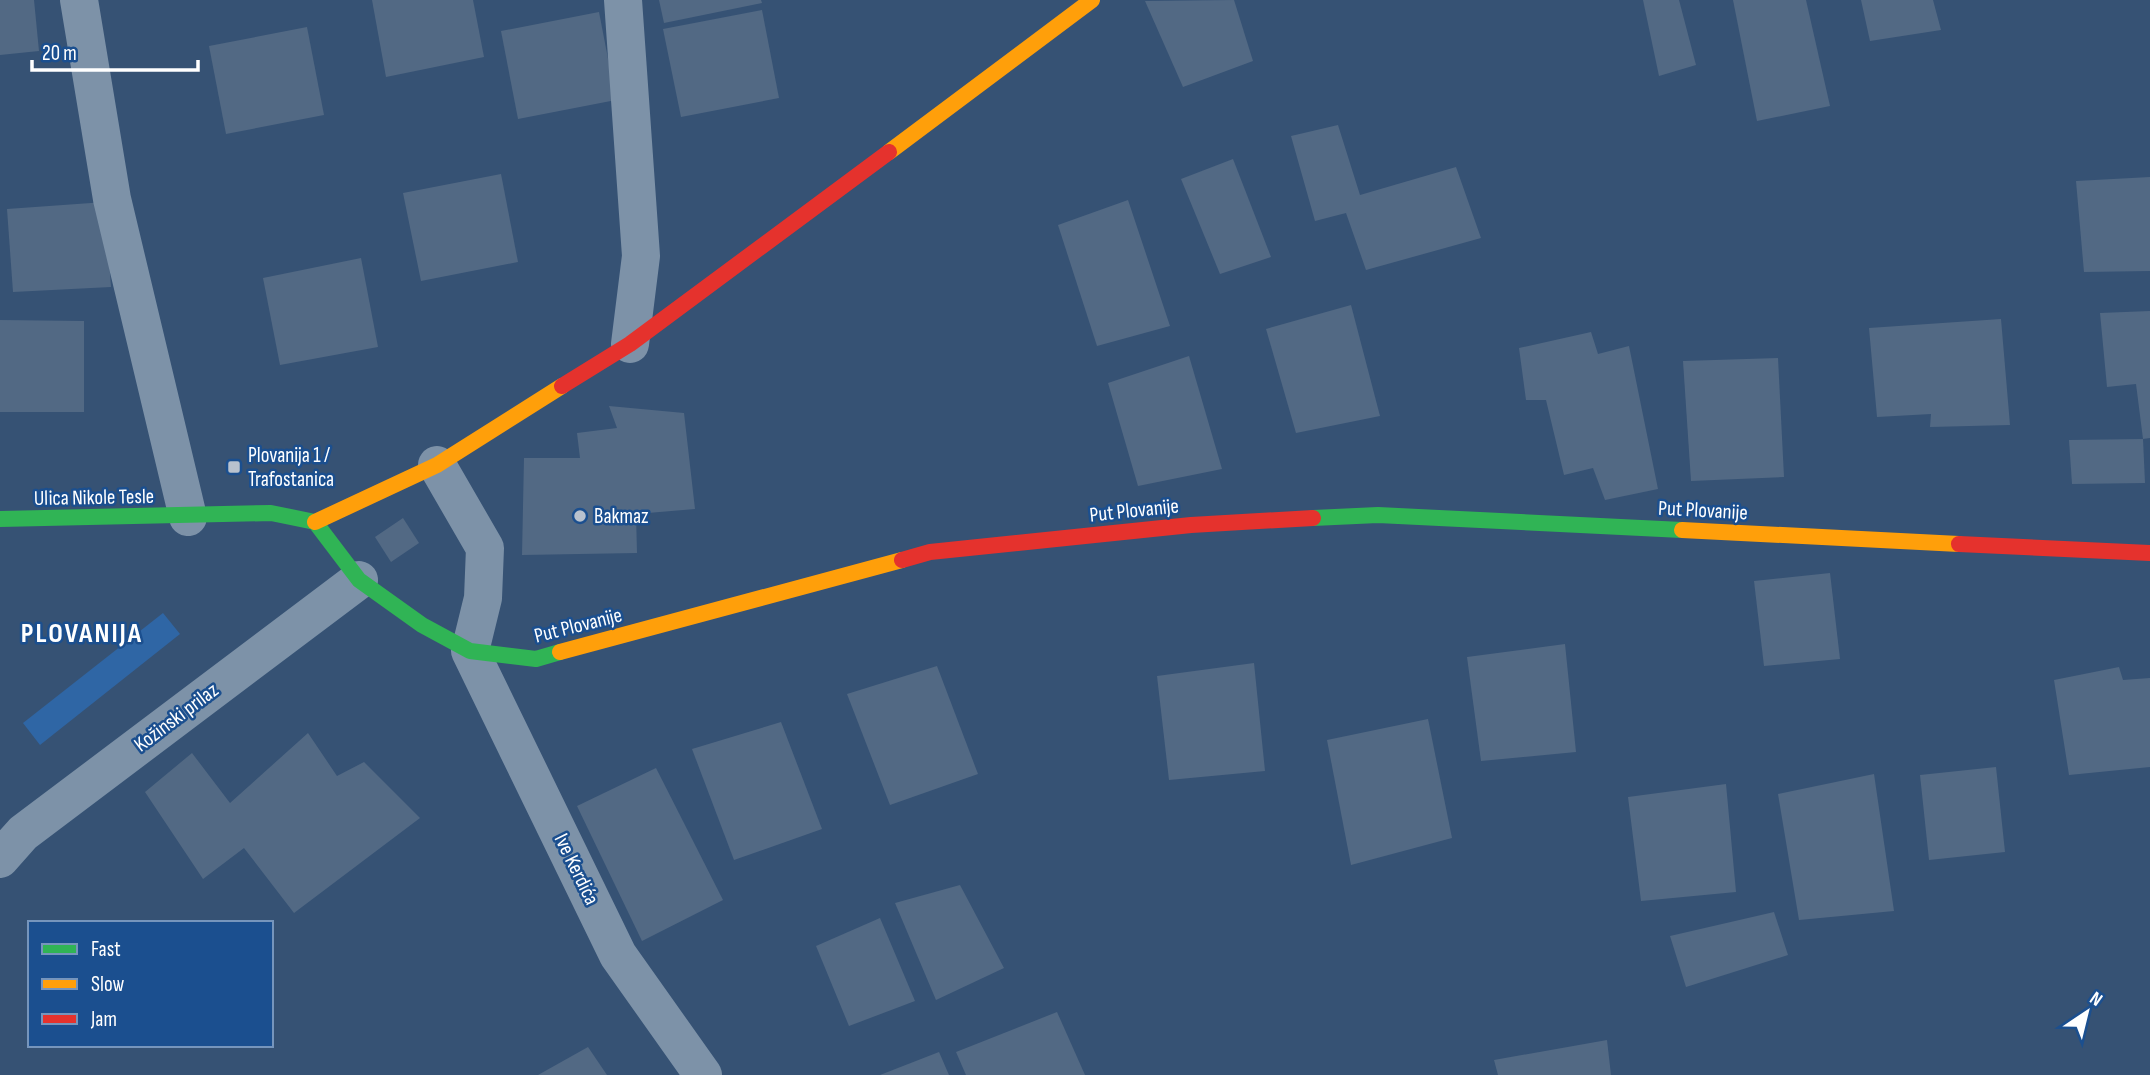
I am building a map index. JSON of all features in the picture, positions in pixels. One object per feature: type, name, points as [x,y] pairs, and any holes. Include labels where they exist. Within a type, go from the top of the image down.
[{"type":"street","points":[[79,0],[112,199],[188,517],[271,513],[315,522],[437,465],[630,344],[1092,0]]},
{"type":"street","points":[[623,0],[641,256],[630,344]]},
{"type":"street","points":[[437,465],[485,548],[483,598],[470,651]]},
{"type":"street","name":"Put Plovanije","points":[[315,522],[359,580],[422,625],[470,651],[537,659],[930,552],[1191,525],[1378,515],[2150,553]]},
{"type":"street","name":"Ulica Nikole Tesle","points":[[0,519],[188,517]]},
{"type":"street","name":"Kožinski prilaz","points":[[0,859],[23,833],[359,580]]},
{"type":"street","name":"Ive Kerdića","points":[[470,651],[618,955],[703,1075]]},
{"type":"shaded area","points":[[163,613],[180,634],[40,745],[23,723]]},
{"type":"building","points":[[0,0],[34,0],[39,51],[0,55]]},
{"type":"building","points":[[372,0],[473,0],[484,57],[386,77]]},
{"type":"building","points":[[659,0],[761,0],[762,3],[664,23]]},
{"type":"building","points":[[1234,0],[1253,61],[1183,87],[1145,1]]},
{"type":"building","points":[[1643,0],[1679,0],[1696,65],[1659,76]]},
{"type":"building","points":[[1733,0],[1806,0],[1830,106],[1757,121]]},
{"type":"building","points":[[1861,0],[1933,0],[1941,30],[1870,41]]},
{"type":"building","points":[[762,10],[779,98],[681,117],[663,29]]},
{"type":"building","points":[[599,12],[616,100],[518,119],[501,31]]},
{"type":"building","points":[[307,27],[324,115],[226,134],[209,46]]},
{"type":"building","points":[[1338,125],[1360,195],[1456,167],[1481,238],[1366,270],[1346,213],[1315,221],[1291,136]]},
{"type":"building","points":[[1233,159],[1271,257],[1220,274],[1181,179]]},
{"type":"building","points":[[501,174],[518,262],[421,281],[403,193]]},
{"type":"building","points":[[2150,177],[2150,271],[2084,272],[2076,181]]},
{"type":"building","points":[[1128,200],[1170,326],[1097,346],[1058,225]]},
{"type":"building","points":[[105,202],[111,287],[13,292],[7,209]]},
{"type":"building","points":[[361,258],[378,347],[280,365],[263,278]]},
{"type":"building","points":[[1351,305],[1380,416],[1296,433],[1266,329]]},
{"type":"building","points":[[2150,311],[2150,438],[2143,439],[2136,384],[2107,387],[2100,313]]},
{"type":"building","points":[[2001,319],[2010,425],[1930,427],[1931,414],[1877,417],[1869,328]]},
{"type":"building","points":[[0,320],[84,321],[84,412],[0,412]]},
{"type":"building","points":[[1591,332],[1598,354],[1629,346],[1658,489],[1605,500],[1593,468],[1564,475],[1546,400],[1526,400],[1519,348]]},
{"type":"building","points":[[1189,356],[1222,469],[1138,486],[1108,383]]},
{"type":"building","points":[[1778,358],[1784,477],[1691,481],[1683,361]]},
{"type":"building","points":[[609,406],[684,413],[695,509],[636,514],[637,553],[522,555],[524,458],[580,458],[577,433],[617,428]]},
{"type":"building","points":[[2143,439],[2145,483],[2072,484],[2069,440]]},
{"type":"building","points":[[403,518],[419,543],[391,562],[375,537]]},
{"type":"building","points":[[1830,573],[1840,659],[1764,666],[1754,581]]},
{"type":"building","points":[[1565,644],[1576,752],[1481,761],[1467,657]]},
{"type":"building","points":[[1254,663],[1265,771],[1169,780],[1157,676]]},
{"type":"building","points":[[937,666],[978,774],[890,805],[847,694]]},
{"type":"building","points":[[2119,667],[2123,680],[2150,678],[2150,767],[2069,775],[2054,680]]},
{"type":"building","points":[[1428,719],[1452,838],[1351,865],[1327,740]]},
{"type":"building","points":[[781,722],[822,829],[734,860],[692,749]]},
{"type":"building","points":[[308,733],[337,776],[364,762],[420,818],[294,913],[244,848],[203,879],[145,792],[192,753],[230,803]]},
{"type":"building","points":[[1996,767],[2005,852],[1929,860],[1920,775]]},
{"type":"building","points":[[656,768],[723,900],[642,941],[577,806]]},
{"type":"building","points":[[1874,774],[1894,911],[1799,920],[1778,794]]},
{"type":"building","points":[[1726,784],[1736,892],[1641,901],[1628,797]]},
{"type":"building","points":[[960,885],[1004,968],[936,1000],[895,903]]},
{"type":"building","points":[[1774,912],[1788,955],[1686,987],[1670,936]]},
{"type":"building","points":[[880,918],[915,1001],[849,1026],[816,946]]},
{"type":"building","points":[[1057,1012],[1085,1075],[966,1075],[956,1052]]},
{"type":"building","points":[[1607,1040],[1611,1075],[1498,1075],[1494,1060]]},
{"type":"building","points":[[588,1047],[607,1075],[538,1075]]},
{"type":"building","points":[[939,1052],[949,1075],[880,1075]]},
{"type":"traffic: fast","points":[[0,519],[271,513],[315,522],[359,580],[422,625],[470,651],[536,659],[560,652]]},
{"type":"traffic: fast","points":[[1313,518],[1378,515],[1682,530]]},
{"type":"traffic: slow","points":[[889,152],[1092,0]]},
{"type":"traffic: slow","points":[[315,522],[437,465],[562,386]]},
{"type":"traffic: slow","points":[[1682,530],[1959,544]]},
{"type":"traffic: slow","points":[[560,652],[902,560]]},
{"type":"traffic: jam","points":[[562,386],[630,344],[889,152]]},
{"type":"traffic: jam","points":[[902,560],[930,552],[1191,525],[1313,518]]},
{"type":"traffic: jam","points":[[1959,544],[2150,553]]},
{"type":"place","name":"Plovanija 1 / Trafostanica","points":[[234,467]]},
{"type":"place","name":"Bakmaz","points":[[580,516]]},
{"type":"district","name":"PLOVANIJA","points":[[82,632]]}]
